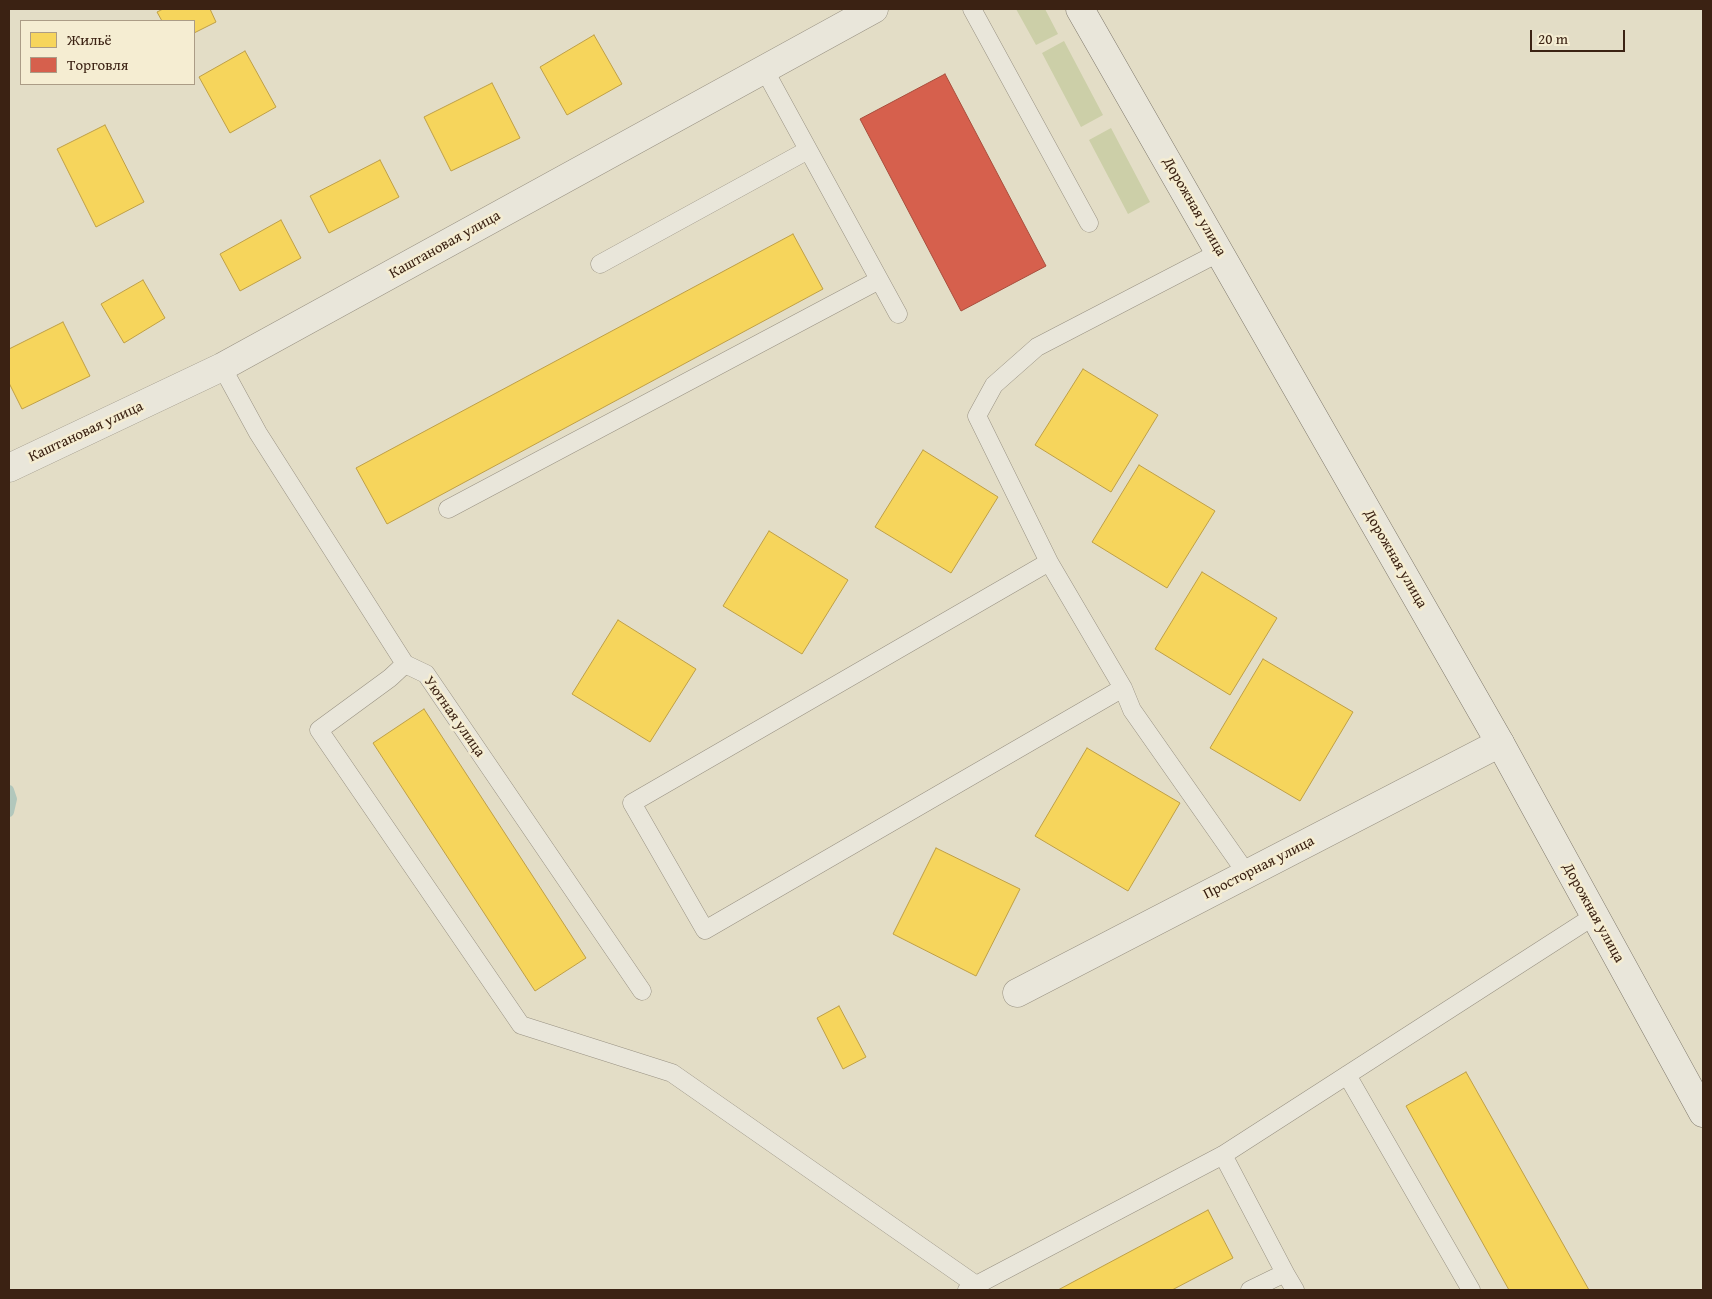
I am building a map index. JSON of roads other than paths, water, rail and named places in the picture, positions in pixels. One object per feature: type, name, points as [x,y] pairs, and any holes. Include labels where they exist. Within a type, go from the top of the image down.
[{"type":"street","name":"Каштановая улица","points":[[9,468],[222,368],[874,9]]},
{"type":"street","name":"Дорожная улица","points":[[1080,9],[1500,743],[1703,1113]]},
{"type":"street","name":"Просторная улица","points":[[1017,993],[1500,743]]},
{"type":"lane","points":[[972,9],[1089,223]]},
{"type":"lane","points":[[764,69],[898,314]]},
{"type":"lane","points":[[600,264],[808,150]]},
{"type":"lane","points":[[1220,252],[1038,346],[994,385],[977,416],[1050,562],[1123,688],[1132,710],[1247,874]]},
{"type":"lane","points":[[448,509],[879,280]]},
{"type":"lane","points":[[222,368],[258,433],[405,664],[390,678],[320,730],[521,1025],[672,1073],[972,1288],[1223,1155],[1594,916]]},
{"type":"lane","points":[[1050,562],[632,803],[705,930],[1123,688]]},
{"type":"lane","name":"Уютная улица","points":[[405,664],[426,674],[642,991]]},
{"type":"lane","points":[[1347,1075],[1470,1290]]},
{"type":"lane","points":[[1223,1155],[1294,1290]]},
{"type":"lane","points":[[1250,1290],[1285,1273]]},
{"type":"waterway","points":[[9,790],[12,799],[9,812]]}]
